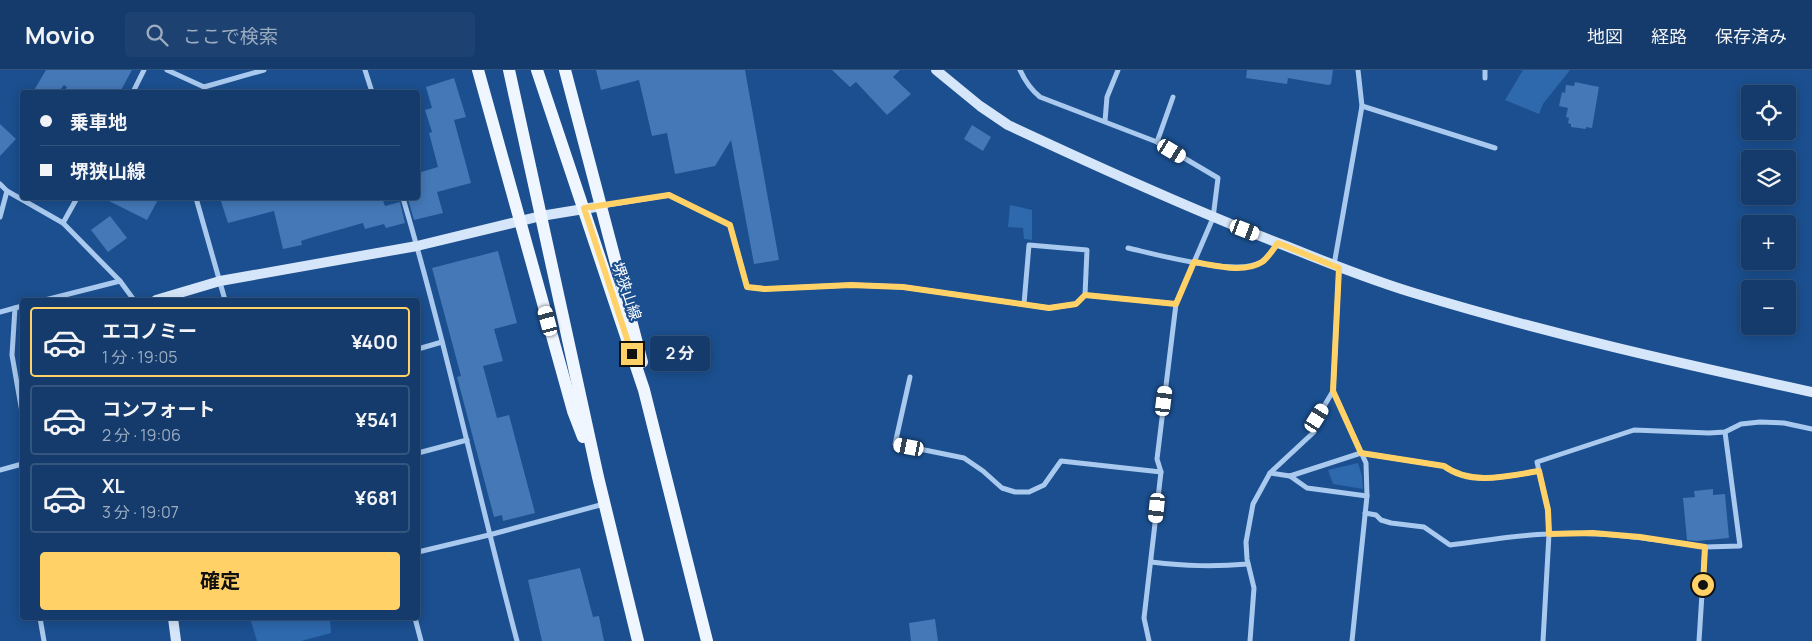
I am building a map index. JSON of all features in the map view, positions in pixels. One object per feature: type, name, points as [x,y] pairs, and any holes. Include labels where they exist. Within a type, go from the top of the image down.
[{"type":"main road","points":[[478,70],[573,411],[598,477]]},
{"type":"main road","points":[[509,70],[598,477],[638,641]]},
{"type":"main road","name":"堺狭山線","points":[[537,70],[644,390],[707,641]]},
{"type":"main road","points":[[566,70],[643,367],[644,390]]},
{"type":"street","points":[[134,90],[144,70]]},
{"type":"street","points":[[167,70],[204,87],[264,70]]},
{"type":"street","points":[[365,70],[371,90]]},
{"type":"street","points":[[936,70],[980,106],[1008,125],[1212,218],[1337,266],[1413,293],[1556,332],[1672,362],[1812,392]]},
{"type":"street","points":[[1020,70],[1031,90],[1040,97],[1157,142],[1218,178],[1212,218],[1176,304],[1158,459],[1161,472],[1144,618],[1149,641]]},
{"type":"street","points":[[1105,121],[1107,97],[1118,70]]},
{"type":"street","points":[[1352,641],[1367,496],[1366,463],[1333,391],[1337,266],[1362,106],[1358,70]]},
{"type":"street","points":[[1485,70],[1485,78]]},
{"type":"street","points":[[1157,142],[1173,98]]},
{"type":"street","points":[[1362,106],[1495,148]]},
{"type":"street","points":[[0,184],[7,191],[20,198]]},
{"type":"street","points":[[0,217],[7,191]]},
{"type":"street","points":[[163,298],[220,281],[417,246],[541,216],[669,195],[730,225],[747,287],[765,289],[851,285],[903,287],[1049,308],[1076,304],[1085,295],[1087,250],[1029,245],[1024,304]]},
{"type":"street","points":[[23,200],[63,223],[120,280],[133,298]]},
{"type":"street","points":[[63,223],[76,200]]},
{"type":"street","points":[[197,200],[225,298]]},
{"type":"street","points":[[404,200],[442,342],[517,641]]},
{"type":"street","points":[[1128,248],[1194,262],[1234,268],[1248,267],[1262,262],[1278,243]]},
{"type":"street","points":[[52,298],[120,280]]},
{"type":"street","points":[[1085,295],[1176,304]]},
{"type":"street","points":[[0,312],[20,307]]},
{"type":"street","points":[[15,308],[12,355],[20,401]]},
{"type":"street","points":[[420,348],[442,342]]},
{"type":"street","points":[[910,377],[895,444],[964,458],[983,471],[1002,488],[1015,492],[1030,492],[1044,484],[1061,461],[1161,472]]},
{"type":"street","points":[[1250,641],[1254,588],[1248,564],[1246,542],[1253,504],[1270,473],[1314,432],[1317,418],[1333,391]]},
{"type":"street","points":[[1543,641],[1549,534],[1548,510],[1537,462],[1634,430],[1709,434],[1725,432],[1741,424],[1760,422],[1784,423],[1812,429]]},
{"type":"street","points":[[1365,513],[1376,515],[1381,520],[1391,523],[1424,527],[1450,545],[1549,534],[1593,533],[1640,537],[1705,547],[1740,546],[1725,432]]},
{"type":"street","points":[[420,452],[467,440]]},
{"type":"street","points":[[1270,473],[1290,476],[1361,453],[1444,466],[1455,474],[1480,478],[1496,478],[1539,471]]},
{"type":"street","points":[[0,470],[20,465]]},
{"type":"street","points":[[1290,476],[1307,488],[1367,496]]},
{"type":"street","points":[[420,552],[605,504]]},
{"type":"street","points":[[1699,641],[1705,547]]},
{"type":"street","points":[[1151,562],[1212,567],[1248,564]]},
{"type":"street","points":[[40,620],[44,641]]},
{"type":"street","points":[[173,620],[176,641]]},
{"type":"street","points":[[416,620],[421,641]]},
{"type":"shaded area","points":[[1523,70],[1570,70],[1543,104],[1539,114],[1505,100]]},
{"type":"shaded area","points":[[1010,205],[1032,210],[1032,240],[1024,239],[1023,228],[1008,227]]},
{"type":"shaded area","points":[[1358,463],[1363,489],[1333,484],[1328,470]]},
{"type":"shaded area","points":[[251,620],[330,620],[331,633],[301,641],[257,641]]},
{"type":"building","points":[[46,70],[132,70],[121,90],[65,90],[67,87],[64,85],[60,90],[34,90]]},
{"type":"building","points":[[596,70],[745,70],[779,260],[754,264],[731,140],[715,166],[675,174],[667,133],[652,136],[639,80],[601,90]]},
{"type":"building","points":[[832,70],[900,70],[893,77],[911,94],[887,115],[856,82],[850,87]]},
{"type":"building","points":[[1247,70],[1333,70],[1331,84],[1328,85],[1288,78],[1287,84],[1246,78]]},
{"type":"building","points":[[454,78],[466,117],[454,120],[471,183],[437,192],[443,213],[414,220],[408,200],[420,200],[420,172],[438,167],[429,133],[432,132],[425,110],[432,108],[426,87]]},
{"type":"building","points":[[1575,82],[1599,87],[1592,128],[1571,127],[1571,124],[1568,123],[1569,118],[1566,117],[1568,108],[1559,106],[1562,92],[1565,93],[1566,85],[1574,86]]},
{"type":"building","points":[[0,124],[16,139],[0,156]]},
{"type":"building","points":[[972,125],[991,137],[983,151],[964,139]]},
{"type":"building","points":[[107,200],[158,200],[147,220]]},
{"type":"building","points":[[221,200],[383,200],[385,206],[400,202],[405,223],[386,228],[384,224],[365,229],[363,223],[310,238],[301,241],[302,245],[283,249],[274,211],[228,223]]},
{"type":"building","points":[[110,216],[127,238],[108,252],[91,230]]},
{"type":"building","points":[[498,251],[517,323],[494,329],[503,361],[483,366],[497,418],[509,415],[535,513],[503,521],[502,515],[494,517],[457,377],[461,376],[432,268]]},
{"type":"building","points":[[1713,489],[1713,495],[1725,494],[1729,538],[1687,540],[1683,498],[1695,497],[1694,491]]},
{"type":"building","points":[[580,568],[593,617],[599,616],[604,641],[542,641],[528,580]]},
{"type":"building","points":[[935,619],[938,641],[911,641],[909,623]]},
{"type":"route","points":[[632,354],[590,232],[584,208],[669,195],[730,225],[747,287],[765,289],[851,285],[903,287],[1049,308],[1076,304],[1085,295],[1176,304],[1194,262],[1234,268],[1248,267],[1262,262],[1278,243],[1339,268],[1333,391],[1361,453],[1444,466],[1455,474],[1480,478],[1496,478],[1539,471],[1548,510],[1549,534],[1593,533],[1640,537],[1705,547],[1703,585]]}]
